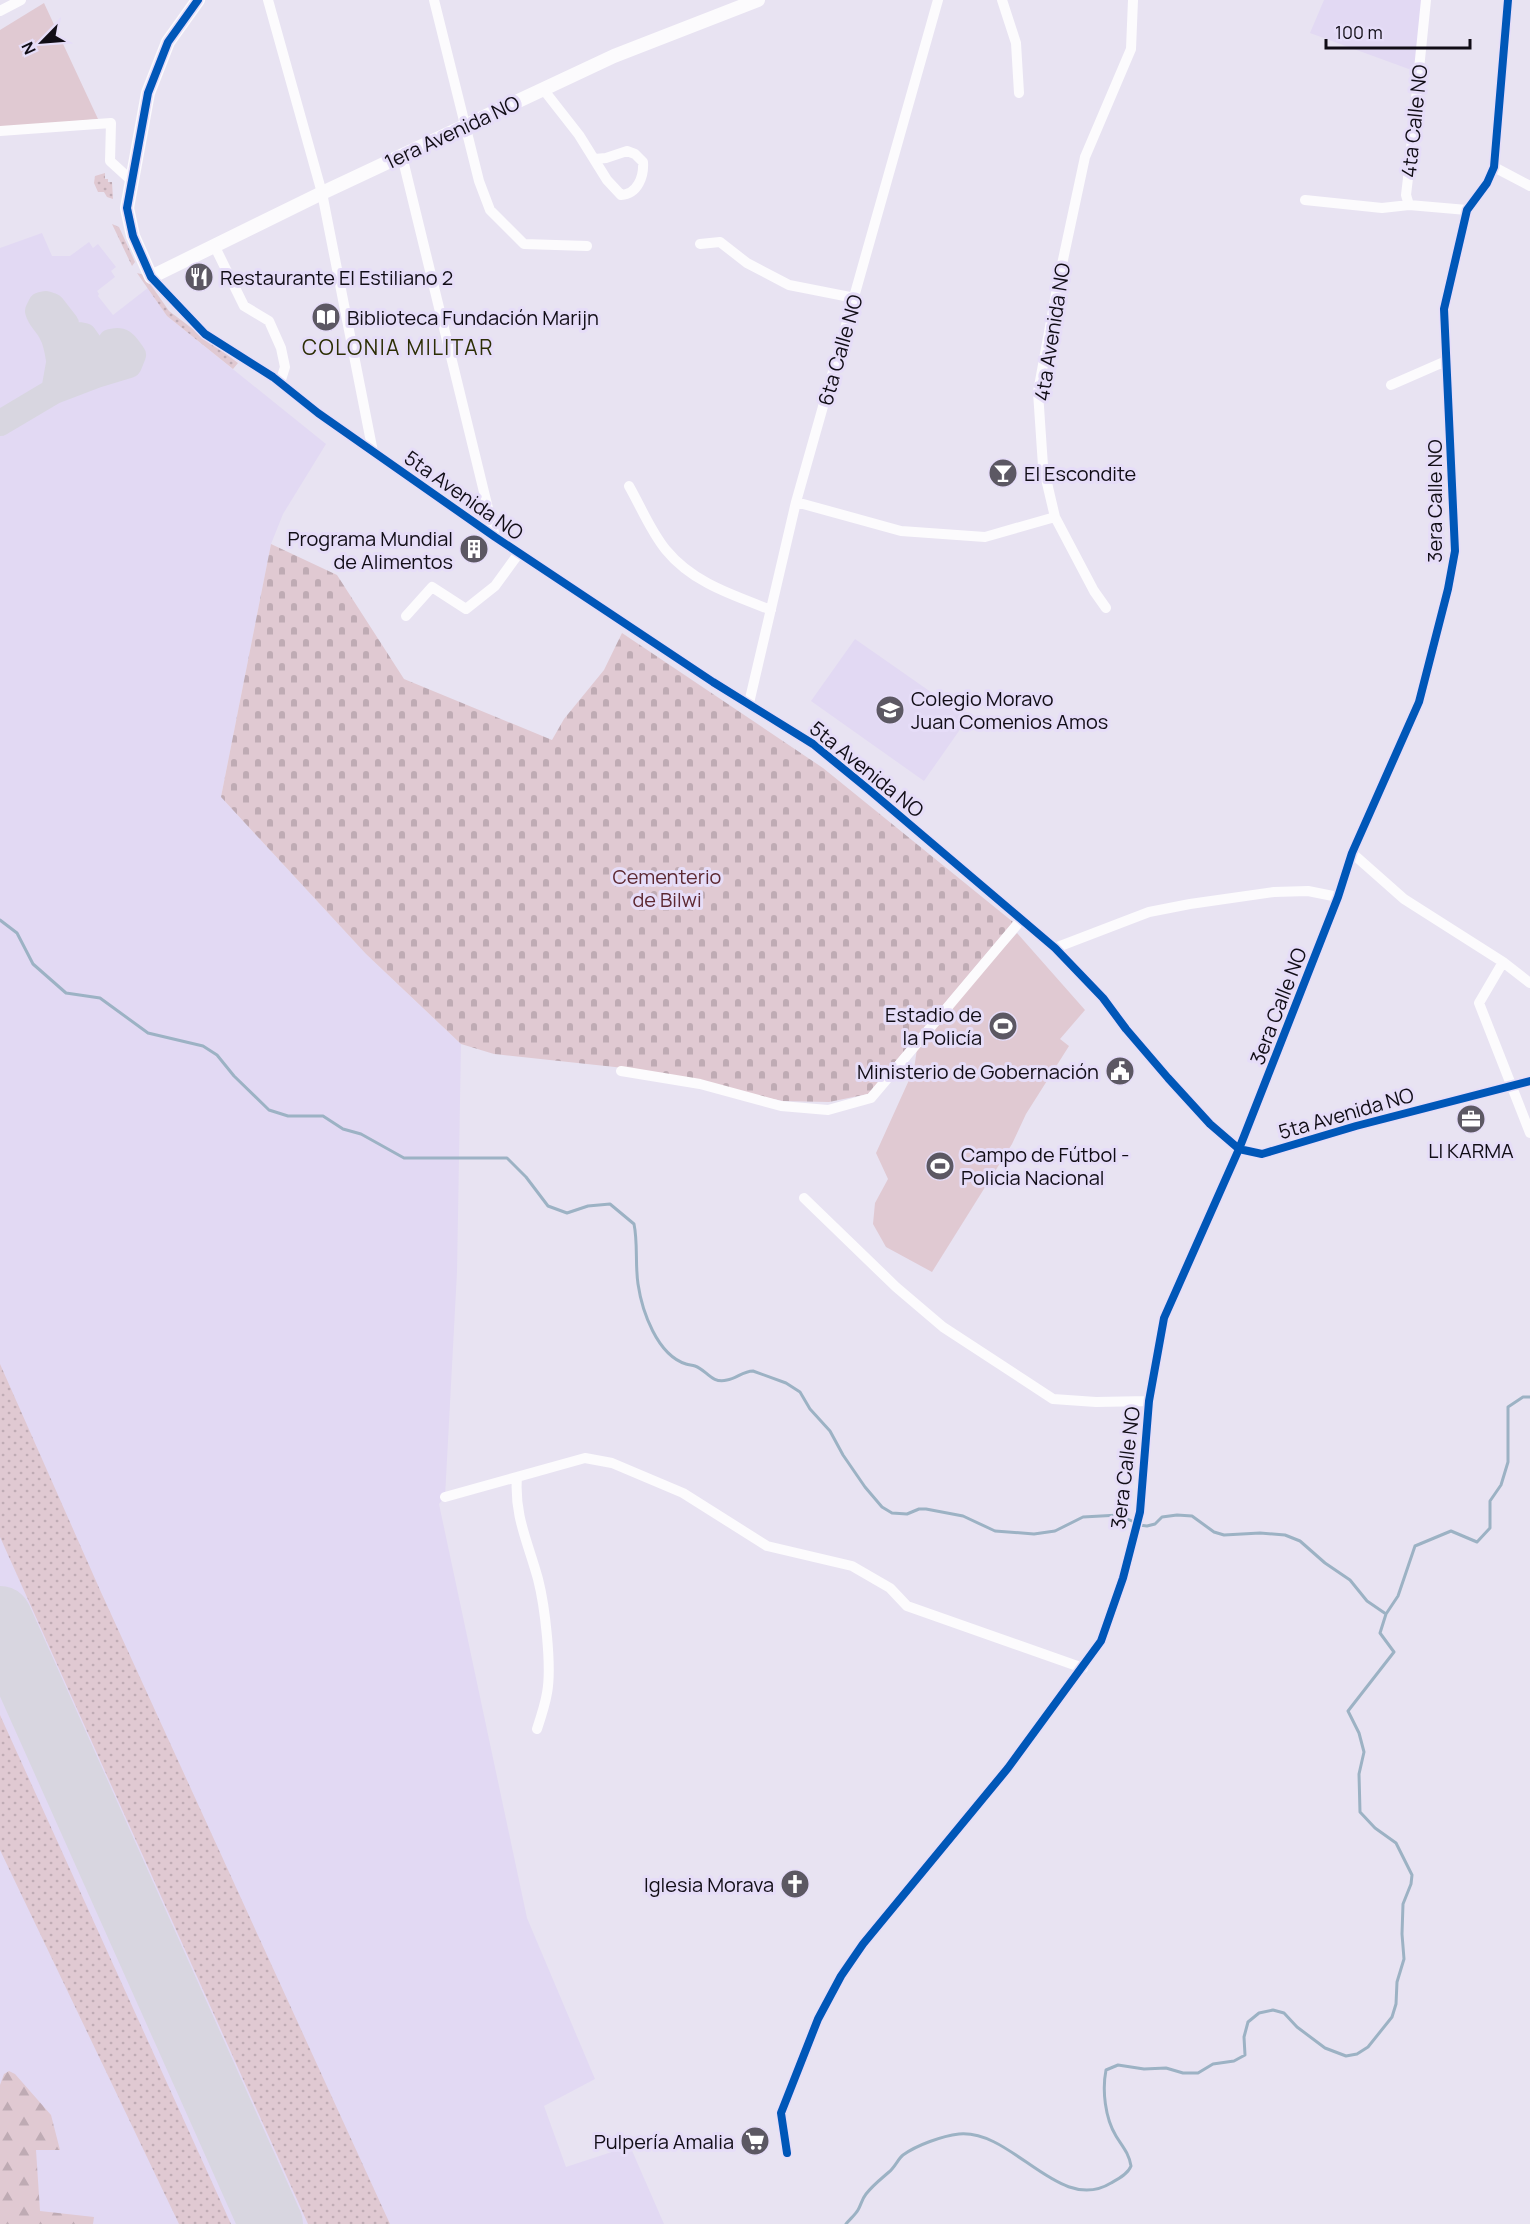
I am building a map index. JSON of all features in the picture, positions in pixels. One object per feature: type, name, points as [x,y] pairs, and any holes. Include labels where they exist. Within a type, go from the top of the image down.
[{"type":"street","points":[[0,11],[21,0]]},
{"type":"street","points":[[151,277],[133,236],[128,208],[132,182],[148,93],[168,42],[198,0]]},
{"type":"street","points":[[268,0],[322,193],[373,452]]},
{"type":"street","points":[[434,0],[479,182],[490,210],[524,244],[586,246]]},
{"type":"street","name":"1era Avenida NO","points":[[151,277],[322,193],[614,56],[758,0]]},
{"type":"street","name":"6ta Calle NO","points":[[749,703],[796,502],[938,0]]},
{"type":"street","points":[[1002,0],[1016,43],[1019,93]]},
{"type":"street","name":"4ta Avenida NO","points":[[1106,608],[1094,591],[1055,517],[1043,466],[1038,392],[1085,157],[1131,49],[1133,0]]},
{"type":"street","name":"4ta Calle NO","points":[[1409,205],[1406,195],[1426,0]]},
{"type":"street","name":"3era Calle NO","points":[[787,2153],[781,2112],[818,2019],[841,1976],[860,1948],[1008,1768],[1101,1641],[1123,1578],[1138,1518],[1149,1401],[1164,1318],[1239,1149],[1338,897],[1352,853],[1419,702],[1448,589],[1455,551],[1444,309],[1467,210],[1487,183],[1494,167],[1508,0]]},
{"type":"street","points":[[543,89],[579,135],[607,180],[621,195],[627,195],[632,191],[644,173],[643,162],[635,154],[627,151],[595,159]]},
{"type":"street","points":[[0,131],[111,123],[110,161],[132,182]]},
{"type":"street","points":[[402,156],[495,537]]},
{"type":"street","points":[[1494,167],[1530,186]]},
{"type":"street","points":[[1305,200],[1382,208],[1409,205],[1467,210]]},
{"type":"street","points":[[700,244],[720,242],[747,264],[789,285],[855,298]]},
{"type":"street","points":[[214,247],[244,306],[269,321],[281,348],[285,367],[280,383]]},
{"type":"street","name":"5ta Avenida NO","points":[[151,277],[205,334],[280,383],[373,452],[495,537],[713,682],[813,744],[1055,948],[1103,998],[1126,1029],[1210,1124],[1239,1149],[1262,1154],[1356,1126],[1530,1081]]},
{"type":"street","points":[[1391,385],[1446,361]]},
{"type":"street","points":[[629,486],[665,549],[675,560],[707,585],[771,610]]},
{"type":"street","points":[[796,502],[901,531],[985,537],[1055,517]]},
{"type":"street","points":[[406,616],[432,587],[466,609],[495,586],[519,553]]},
{"type":"street","points":[[1352,853],[1404,899],[1503,962],[1530,983]]},
{"type":"street","points":[[1055,948],[1149,912],[1190,904],[1274,892],[1308,891],[1338,897]]},
{"type":"street","points":[[621,1071],[700,1084],[782,1106],[828,1110],[871,1098],[1021,920]]},
{"type":"street","points":[[1503,962],[1479,1003],[1530,1133]]},
{"type":"street","points":[[804,1198],[896,1287],[943,1327],[1053,1399],[1096,1402],[1149,1401]]},
{"type":"street","points":[[445,1497],[585,1458],[612,1463],[683,1493],[767,1546],[852,1566],[890,1588],[907,1606],[1083,1668]]},
{"type":"street","points":[[517,1477],[515,1497],[518,1514],[538,1582],[549,1655],[548,1692],[537,1729]]},
{"type":"shaded area","points":[[1324,0],[1423,0],[1417,72],[1310,33]]},
{"type":"shaded area","points":[[42,233],[52,256],[70,256],[89,242],[93,248],[98,244],[116,267],[111,271],[115,277],[97,291],[98,296],[113,315],[149,287],[167,316],[326,444],[283,514],[271,544],[221,797],[366,954],[461,1044],[457,1272],[445,1497],[439,1504],[527,1918],[595,2079],[544,2106],[566,2167],[630,2146],[664,2224],[0,2224],[0,248]]},
{"type":"shaded area","name":"Colegio Moravo Juan Comenios Amos","points":[[855,639],[968,718],[924,781],[811,701]]},
{"type":"green space","points":[[44,3],[98,119],[0,128],[0,30]]},
{"type":"green space","points":[[105,173],[105,179],[112,182],[113,199],[107,197],[104,192],[98,192],[94,183],[95,176]]},
{"type":"green space","points":[[112,224],[119,227],[135,262],[132,266]]},
{"type":"green space","points":[[137,273],[144,275],[169,311],[238,363],[233,369],[167,316]]},
{"type":"green space","name":"Cementerio de Bilwi","points":[[271,544],[337,575],[404,679],[552,740],[564,719],[604,670],[622,633],[823,768],[1013,922],[868,1094],[829,1102],[783,1101],[624,1068],[494,1054],[461,1044],[366,954],[221,797]]},
{"type":"green space","points":[[1017,933],[1085,1010],[1060,1039],[1069,1046],[1026,1114],[1012,1144],[932,1272],[886,1247],[873,1224],[875,1203],[888,1179],[876,1153],[914,1069],[917,1049],[945,1013]]},
{"type":"green space","points":[[0,1364],[100,1590],[390,2224],[308,2224],[0,1537]]},
{"type":"green space","points":[[0,1715],[231,2224],[179,2224],[0,1850]]},
{"type":"green space","points":[[9,2071],[15,2074],[51,2115],[60,2150],[36,2150],[40,2211],[94,2217],[93,2224],[0,2224],[0,2085],[4,2074]]},
{"type":"waterway","points":[[0,920],[17,933],[33,964],[66,993],[100,998],[148,1033],[203,1046],[217,1055],[234,1076],[269,1110],[288,1116],[323,1116],[343,1129],[361,1134],[404,1158],[507,1158],[526,1177],[548,1206],[567,1213],[588,1206],[610,1204],[634,1224],[637,1276],[643,1307],[653,1331],[667,1352],[717,1380],[722,1381],[753,1371],[786,1383],[800,1392],[810,1409],[830,1431],[865,1487],[882,1507],[892,1513],[907,1514],[926,1509],[963,1516],[995,1531],[1034,1534],[1055,1531],[1083,1517],[1119,1515],[1134,1522]]},
{"type":"waterway","points":[[846,2224],[857,2212],[863,2198],[903,2155],[930,2142],[959,2134],[979,2136],[998,2144],[1054,2180],[1073,2188],[1092,2190],[1111,2183],[1125,2174],[1131,2166],[1127,2153],[1112,2129],[1107,2112],[1106,2070],[1118,2065],[1198,2073],[1213,2064],[1234,2061],[1245,2055],[1244,2037],[1248,2022],[1259,2013],[1273,2010],[1284,2013],[1297,2027],[1325,2048],[1346,2056],[1357,2054],[1368,2047],[1392,2017],[1396,2004],[1397,1982],[1404,1959],[1403,1904],[1412,1875],[1396,1843],[1375,1828],[1360,1812],[1359,1774],[1364,1752],[1359,1733],[1348,1711],[1394,1652],[1380,1633],[1386,1614],[1398,1596],[1415,1546],[1451,1531],[1477,1542],[1490,1528],[1490,1501],[1501,1485],[1508,1462],[1508,1407],[1523,1397],[1530,1397]]},
{"type":"waterway","points":[[1139,1525],[1155,1524],[1162,1517],[1192,1516],[1214,1532],[1224,1535],[1260,1533],[1285,1535],[1300,1541],[1325,1563],[1350,1580],[1367,1601],[1386,1614]]},
{"type":"taxiway","points":[[60,366],[59,362],[59,357],[55,340],[38,311],[41,305],[52,306],[66,324],[54,391],[129,365],[133,355],[119,341],[111,342],[96,375]]},
{"type":"taxiway","points":[[0,423],[54,391],[91,346],[84,336],[79,335],[73,340],[76,352],[75,361]]},
{"type":"runway","points":[[0,1618],[271,2224]]},
{"type":"cycle path","points":[[198,0],[168,42],[148,93],[127,208],[133,236],[151,277],[205,334],[273,377],[318,413],[495,537],[713,682],[813,744],[1055,948],[1103,998],[1126,1029],[1210,1124],[1239,1149],[1262,1154],[1356,1126],[1530,1081]]},
{"type":"cycle path","points":[[787,2153],[781,2113],[818,2019],[841,1976],[863,1944],[1008,1768],[1101,1641],[1123,1578],[1140,1512],[1149,1401],[1164,1318],[1239,1149],[1338,897],[1352,853],[1419,702],[1448,589],[1455,551],[1444,309],[1467,210],[1487,183],[1494,167],[1508,0]]},
{"type":"place","name":"Restaurante El Estiliano 2","points":[[199,277]]},
{"type":"place","name":"Biblioteca Fundación Marijn","points":[[326,317]]},
{"type":"place","name":"El Escondite","points":[[1003,473]]},
{"type":"place","name":"Programa Mundial de Alimentos","points":[[474,549]]},
{"type":"place","name":"Colegio Moravo Juan Comenios Amos","points":[[890,710]]},
{"type":"place","name":"Estadio de la Policía","points":[[1003,1026]]},
{"type":"place","name":"Ministerio de Gobernación","points":[[1120,1071]]},
{"type":"place","name":"LI KARMA","points":[[1471,1119]]},
{"type":"place","name":"Campo de Fútbol - Policia Nacional","points":[[940,1166]]},
{"type":"place","name":"Iglesia Morava","points":[[795,1884]]},
{"type":"place","name":"Pulpería Amalia","points":[[755,2141]]},
{"type":"district","name":"COLONIA MILITAR","points":[[398,347]]}]
